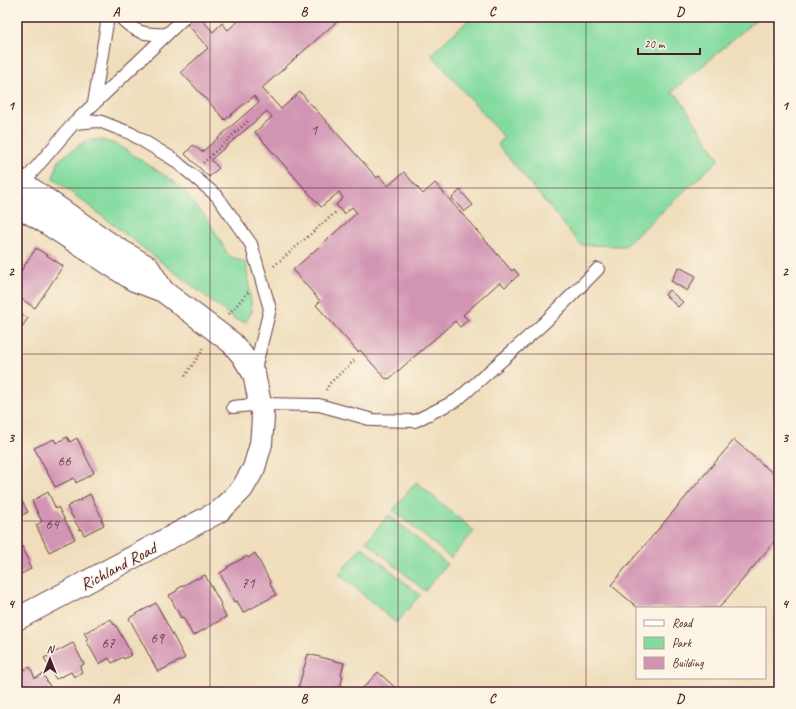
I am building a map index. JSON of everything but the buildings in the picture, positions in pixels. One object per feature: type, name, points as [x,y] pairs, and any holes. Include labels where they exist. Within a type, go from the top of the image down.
[{"type":"street","points":[[19,184],[113,246],[148,267],[163,291]]},
{"type":"street","points":[[17,206],[42,220],[134,280],[163,291],[232,343],[254,374]]},
{"type":"street","name":"Richland Road","points":[[17,619],[218,512],[242,489],[254,468],[262,431],[263,418],[254,374]]},
{"type":"lane","points":[[94,103],[108,17]]},
{"type":"lane","points":[[120,17],[141,33],[153,35],[167,34]]},
{"type":"lane","points":[[19,184],[74,123],[184,17]]},
{"type":"lane","points":[[74,123],[99,121],[130,133],[173,159],[217,196],[251,244],[270,309],[254,374]]},
{"type":"lane","points":[[233,407],[260,404],[319,404],[373,420],[415,421],[457,400],[544,323],[598,269]]},
{"type":"path","points":[[191,174],[249,120]]},
{"type":"path","points":[[319,404],[330,383],[356,359]]},
{"type":"green space","points":[[472,17],[759,17],[671,93],[678,96],[719,159],[625,246],[581,245],[498,145],[504,137],[431,54]]},
{"type":"green space","points":[[100,139],[118,145],[176,183],[209,221],[228,255],[246,263],[252,311],[246,322],[236,320],[53,178],[59,160],[85,141]]},
{"type":"green space","points":[[416,482],[474,531],[451,558],[393,510]]},
{"type":"green space","points":[[389,515],[447,564],[425,591],[366,541]]},
{"type":"green space","points":[[362,547],[420,595],[396,623],[339,574]]}]
